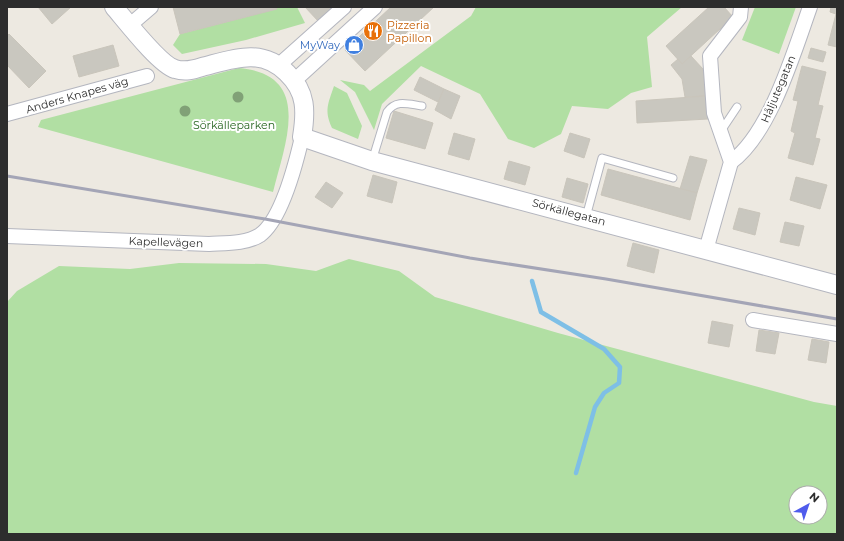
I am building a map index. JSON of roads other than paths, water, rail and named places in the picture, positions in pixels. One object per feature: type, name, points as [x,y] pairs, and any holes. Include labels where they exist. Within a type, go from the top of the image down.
[{"type":"street","points":[[114,7],[162,62],[174,69],[187,71],[244,56],[262,58],[279,65],[295,80],[302,95],[306,112],[302,137]]},
{"type":"street","points":[[130,25],[151,7]]},
{"type":"street","points":[[279,65],[344,7]]},
{"type":"street","points":[[295,80],[375,7]]},
{"type":"street","points":[[706,250],[731,162],[714,113],[709,63],[710,56],[740,17],[741,7]]},
{"type":"street","name":"Håljutegatan","points":[[731,162],[742,154],[761,128],[783,80],[810,7]]},
{"type":"street","name":"Anders Knapes väg","points":[[7,114],[147,76]]},
{"type":"street","name":"Sörkällegatan","points":[[302,137],[372,161],[586,216],[837,285]]},
{"type":"street","name":"Kapellevägen","points":[[7,236],[209,244],[239,242],[260,235],[270,225],[290,181],[302,137]]},
{"type":"street","points":[[753,320],[837,334]]},
{"type":"lane","points":[[372,161],[387,112],[392,105],[398,102],[422,106]]},
{"type":"lane","points":[[721,131],[737,107]]},
{"type":"lane","points":[[586,216],[602,158],[673,178]]},
{"type":"waterway","points":[[532,281],[541,312],[604,349],[620,367],[619,383],[604,393],[595,407],[576,473]]},
{"type":"railway","points":[[7,176],[265,219],[470,258],[606,279],[837,319]]},
{"type":"place","name":"Pizzeria Papillon","points":[[373,31]]},
{"type":"place","name":"MyWay","points":[[354,45]]},
{"type":"park label","name":"Sörkälleparken","points":[[234,125]]}]
